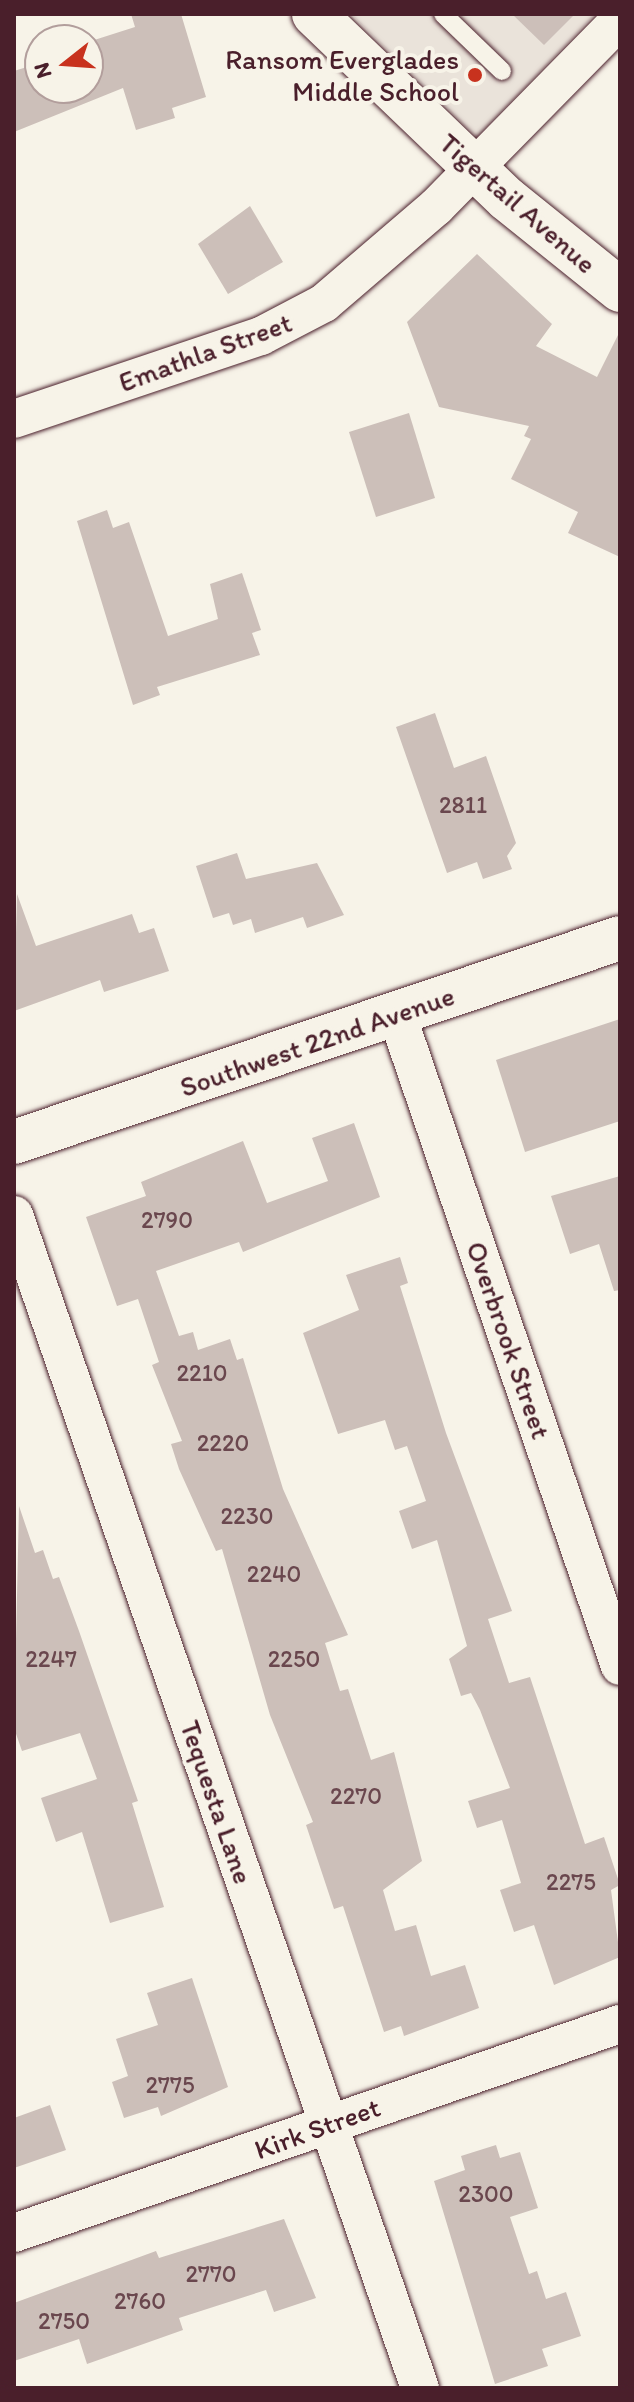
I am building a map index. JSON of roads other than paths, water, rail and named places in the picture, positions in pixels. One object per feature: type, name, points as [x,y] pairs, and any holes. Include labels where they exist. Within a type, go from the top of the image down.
[{"type":"street","name":"Tigertail Avenue","points":[[314,14],[475,168],[620,290]]},
{"type":"street","name":"Emathla Street","points":[[14,419],[301,317],[366,271],[475,168],[620,20]]},
{"type":"street","name":"Southwest 22nd Avenue","points":[[14,1142],[620,938]]},
{"type":"street","name":"Overbrook Street","points":[[397,1015],[607,1586],[620,1666]]},
{"type":"street","name":"Tequesta Lane","points":[[14,1215],[420,2388]]},
{"type":"street","name":"Kirk Street","points":[[14,2233],[620,2024]]},
{"type":"lane","points":[[443,14],[502,71]]},
{"type":"place","name":"Ransom Everglades Middle School","points":[[475,75]]}]
